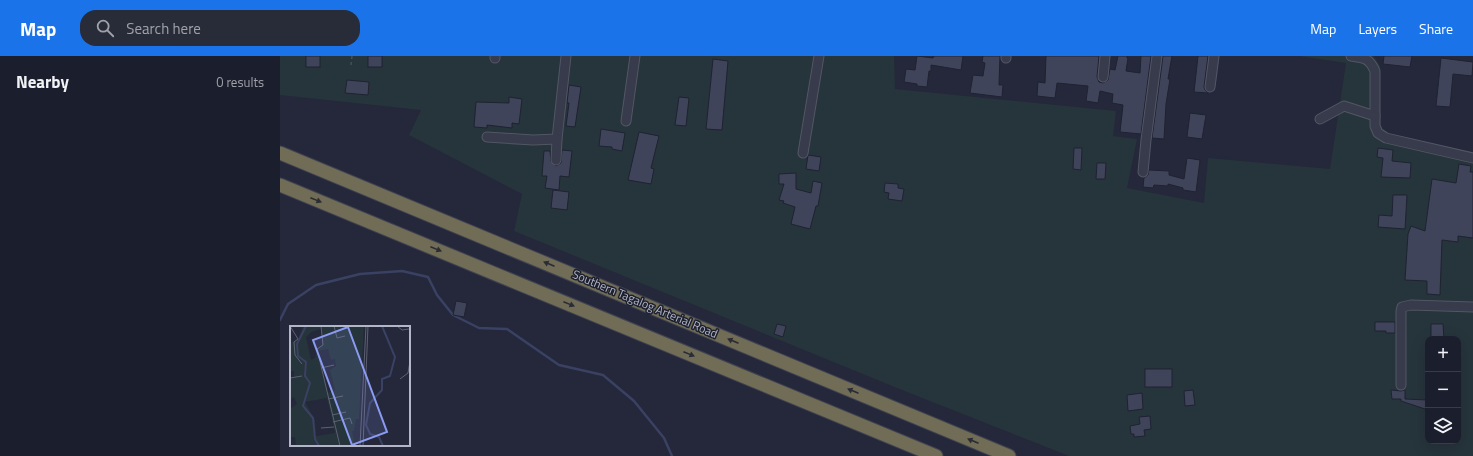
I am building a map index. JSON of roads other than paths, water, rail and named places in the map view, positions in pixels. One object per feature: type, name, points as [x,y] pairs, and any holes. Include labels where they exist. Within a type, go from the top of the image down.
[{"type":"highway","name":"Southern Tagalog Arterial Road","points":[[280,153],[1009,456]]},
{"type":"highway","points":[[280,185],[936,456]]},
{"type":"street","points":[[556,160],[566,56]]},
{"type":"street","points":[[626,121],[635,56]]},
{"type":"street","points":[[803,153],[819,56]]},
{"type":"street","points":[[1103,77],[1105,56]]},
{"type":"street","points":[[1143,172],[1157,56]]},
{"type":"street","points":[[1210,87],[1214,56]]},
{"type":"street","points":[[1351,56],[1366,58],[1372,64],[1375,71],[1375,126],[1378,133],[1386,138],[1473,158]]},
{"type":"street","points":[[1320,119],[1344,106],[1375,116]]},
{"type":"street","points":[[487,137],[533,140],[557,139]]},
{"type":"street","points":[[1401,385],[1402,307],[1411,305],[1473,307]]},
{"type":"waterway","points":[[280,320],[288,304],[316,285],[360,274],[402,271],[428,277],[437,295],[453,315],[479,328],[507,329],[559,365],[603,375],[634,401],[664,438],[672,456]]}]
